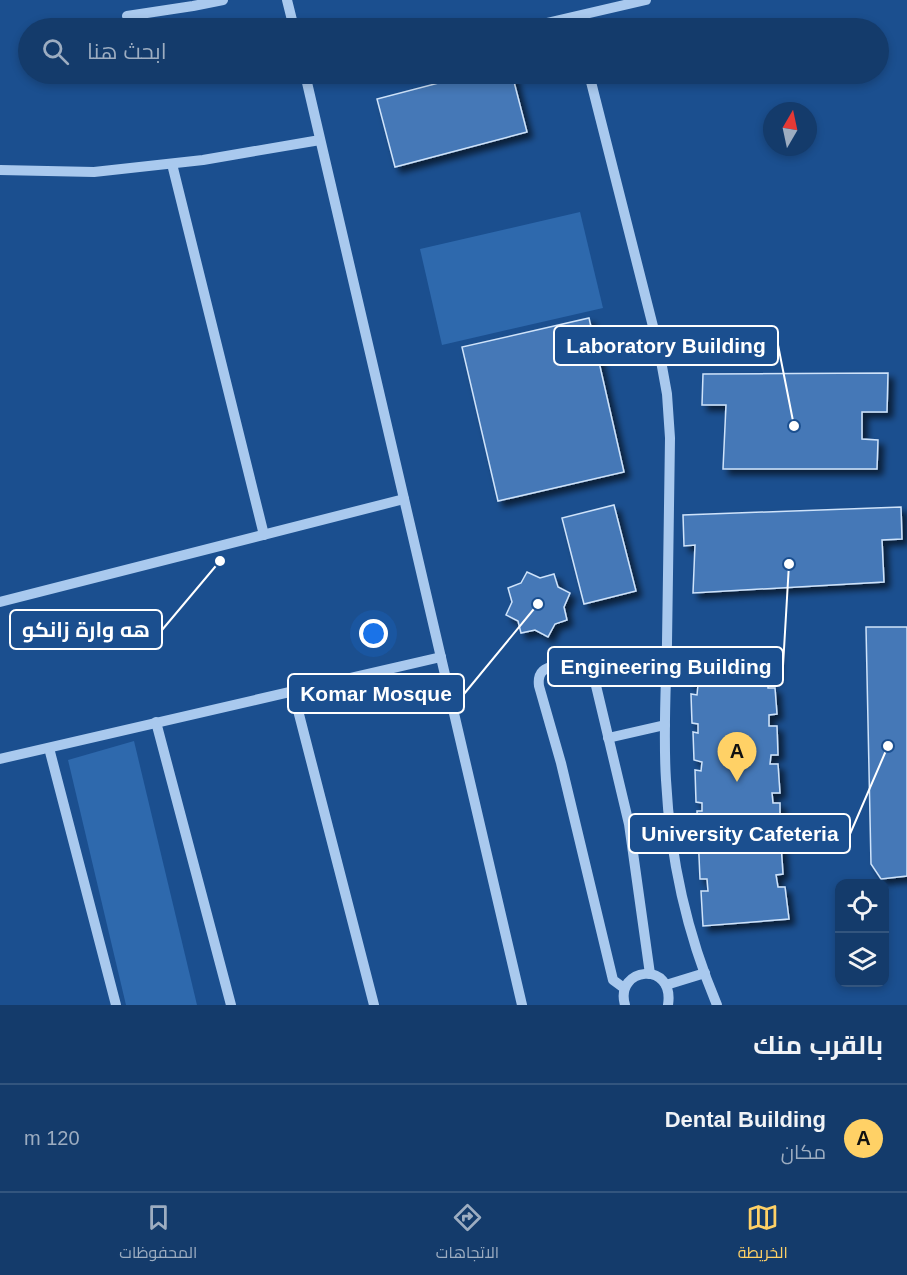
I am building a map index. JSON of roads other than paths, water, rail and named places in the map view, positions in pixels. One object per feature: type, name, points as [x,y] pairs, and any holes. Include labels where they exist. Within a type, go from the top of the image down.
[{"type":"street","points":[[127,16],[223,0]]},
{"type":"street","points":[[288,0],[292,18]]},
{"type":"street","points":[[570,18],[646,0]]},
{"type":"street","points":[[307,84],[522,1005]]},
{"type":"street","points":[[592,84],[659,350],[667,394],[670,438],[665,779],[670,832],[679,885],[692,936],[717,1005]]},
{"type":"street","points":[[0,170],[94,172],[203,160],[320,140]]},
{"type":"street","points":[[172,164],[264,535]]},
{"type":"street","points":[[0,602],[404,500]]},
{"type":"street","points":[[0,759],[441,657]]},
{"type":"street","points":[[624,988],[614,980],[561,763],[539,686],[538,678],[547,668],[574,661],[588,666],[596,681],[629,824],[650,974]]},
{"type":"street","points":[[293,691],[374,1005]]},
{"type":"street","points":[[156,722],[231,1005]]},
{"type":"street","points":[[608,738],[665,725]]},
{"type":"street","points":[[49,747],[116,1005]]},
{"type":"street","points":[[666,985],[705,973]]},
{"type":"street","points":[[625,1005],[624,988],[630,979],[639,974],[660,977],[669,995],[668,1005]]},
{"type":"place","name":"Laboratory Building","points":[[794,426]]},
{"type":"place","name":"هه وارة زانكو","points":[[220,561]]},
{"type":"place","name":"Engineering Building","points":[[789,564]]},
{"type":"place","name":"Komar Mosque","points":[[538,604]]},
{"type":"place","name":"University Cafeteria","points":[[888,746]]},
{"type":"place","name":"Dental Building","points":[[737,782]]}]
